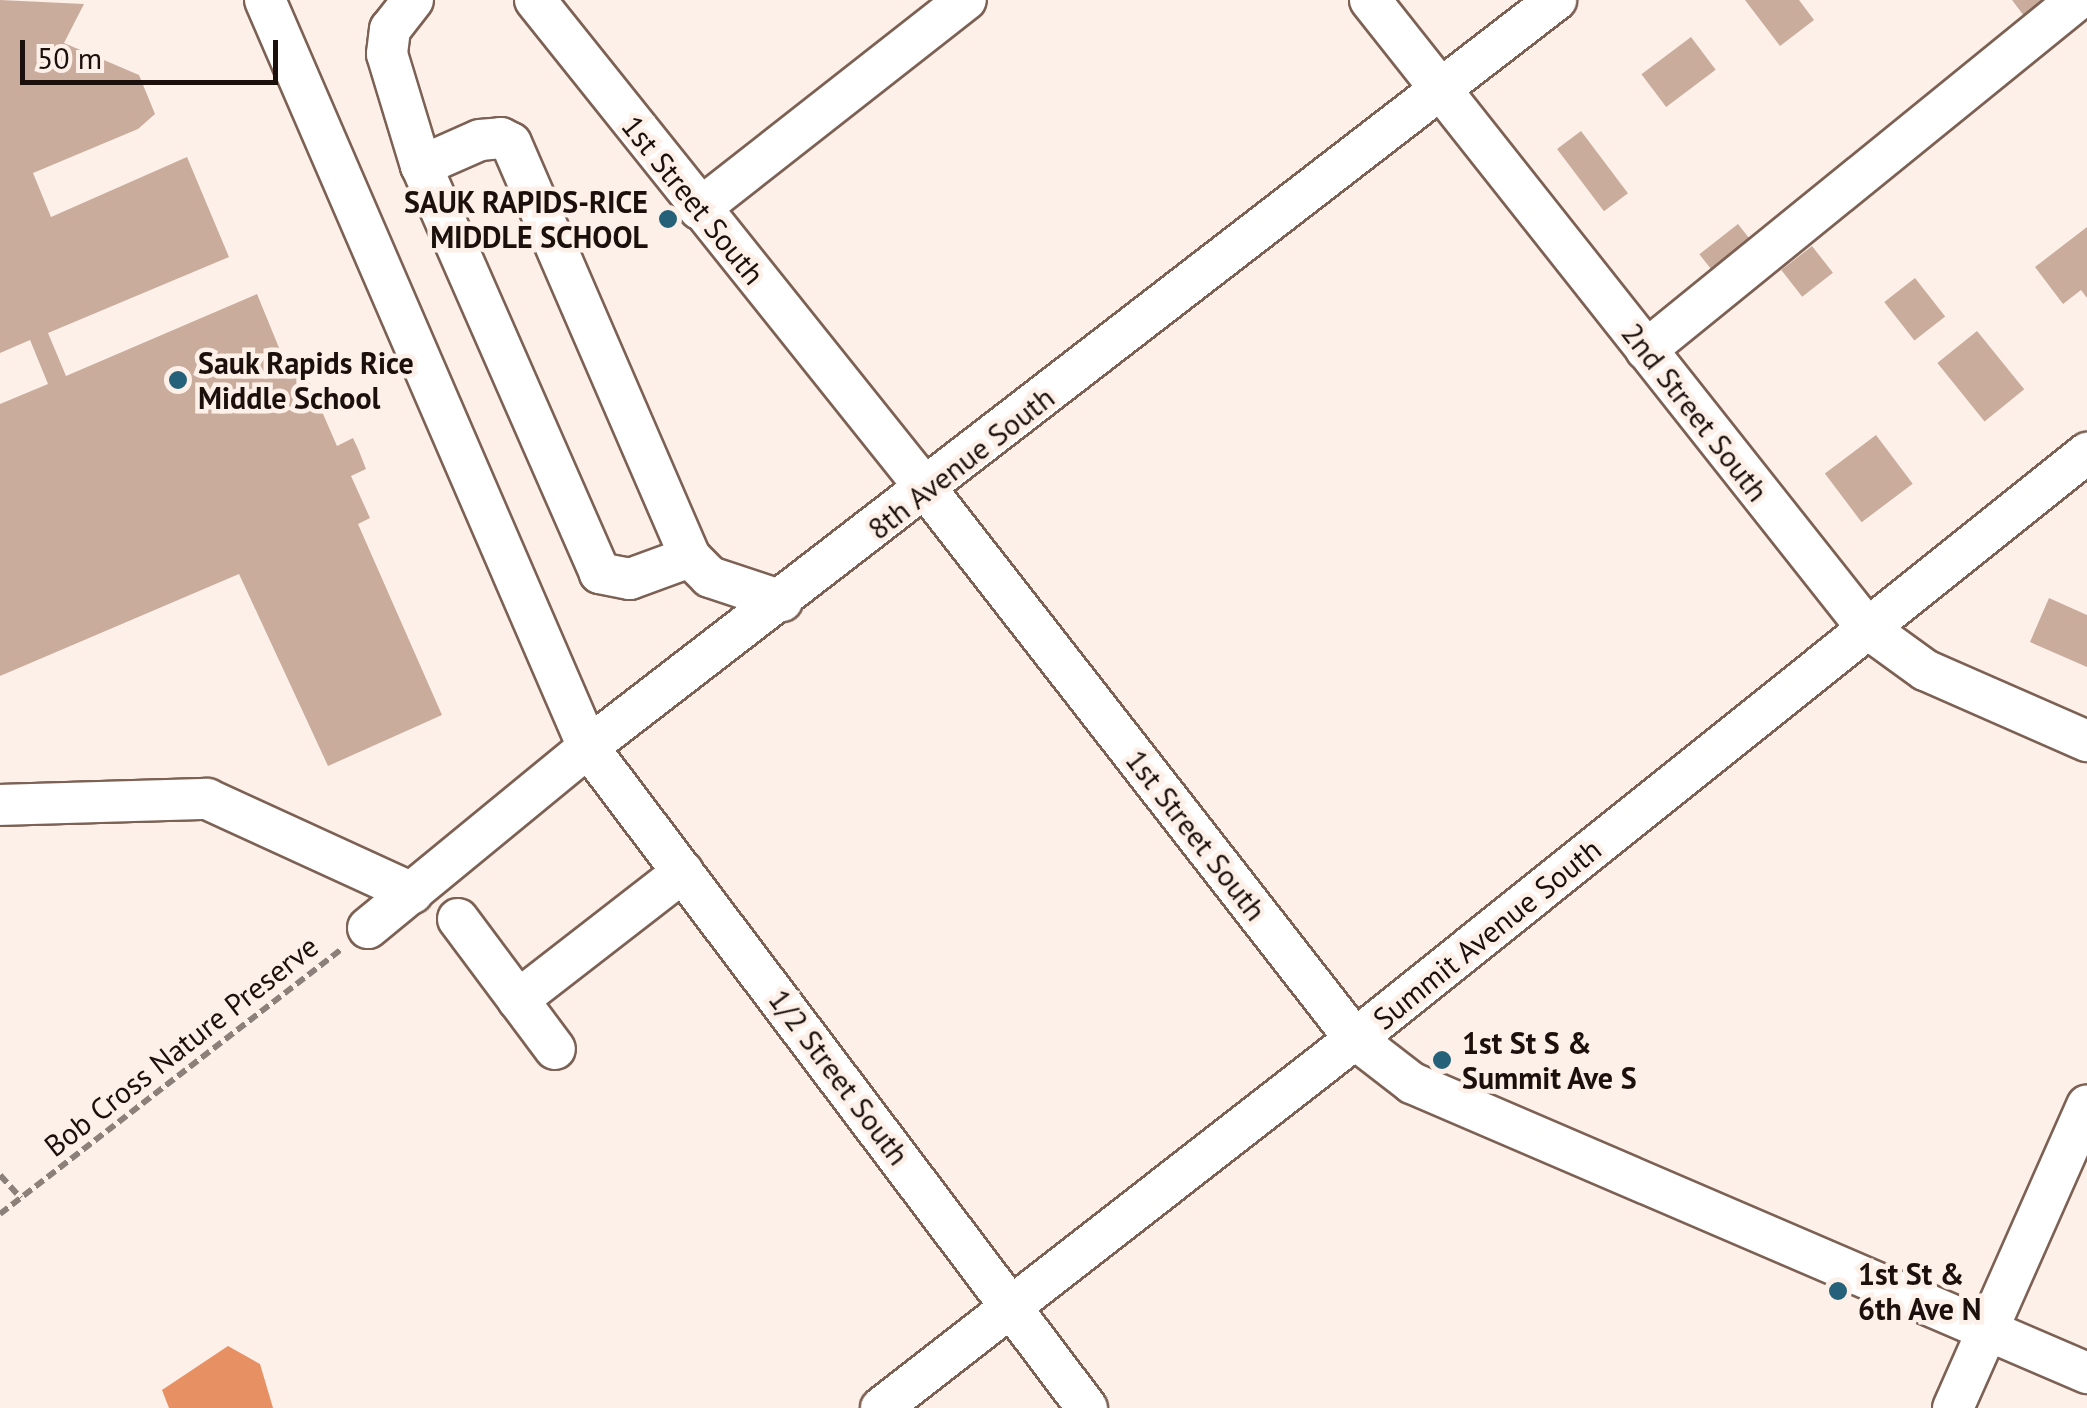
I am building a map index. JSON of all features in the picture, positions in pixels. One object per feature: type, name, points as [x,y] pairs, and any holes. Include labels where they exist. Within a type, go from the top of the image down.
[{"type":"street","name":"1/2 Street South","points":[[265,0],[588,747],[1087,1408]]},
{"type":"street","points":[[413,0],[400,10],[390,30],[388,54],[421,166],[600,573],[630,579],[690,557]]},
{"type":"street","name":"1st Street South","points":[[535,0],[699,210],[927,490],[1356,1039],[1412,1083],[2087,1373]]},
{"type":"street","points":[[699,210],[966,0]]},
{"type":"street","name":"2nd Street South","points":[[1370,0],[1867,628],[1924,670],[2087,742]]},
{"type":"street","name":"8th Avenue South","points":[[368,928],[588,747],[927,490],[1556,0]]},
{"type":"street","points":[[1646,350],[2077,0]]},
{"type":"street","points":[[421,166],[480,140],[501,138],[511,143],[690,557],[710,577],[782,601]]},
{"type":"street","name":"Summit Avenue South","points":[[880,1408],[1014,1308],[1356,1039],[2087,453]]},
{"type":"street","points":[[0,806],[207,798],[412,893]]},
{"type":"street","points":[[518,1000],[684,872]]},
{"type":"street","points":[[458,919],[555,1049]]},
{"type":"street","points":[[1953,1408],[2087,1105]]},
{"type":"path","name":"Bob Cross Nature Preserve","points":[[0,1214],[368,928]]},
{"type":"path","points":[[0,1175],[21,1198]]},
{"type":"shaded area","points":[[228,1346],[260,1364],[273,1408],[169,1408],[162,1390]]},
{"type":"building","name":"Sauk Rapids Rice Middle School","points":[[0,0],[84,4],[64,43],[139,75],[155,114],[138,129],[33,173],[51,217],[187,157],[229,257],[48,333],[66,376],[257,294],[284,360],[297,354],[337,446],[353,438],[359,451],[366,469],[351,476],[370,518],[358,524],[442,715],[328,766],[239,574],[0,676],[0,404],[48,384],[30,340],[0,353]]},
{"type":"building","points":[[1745,0],[1799,0],[1814,20],[1780,46]]},
{"type":"building","points":[[2012,0],[2053,0],[2027,20]]},
{"type":"building","points":[[1691,37],[1716,70],[1666,107],[1641,74]]},
{"type":"building","points":[[1581,131],[1628,193],[1604,211],[1557,149]]},
{"type":"building","points":[[1738,224],[1760,252],[1722,283],[1699,254]]},
{"type":"building","points":[[2087,227],[2087,298],[2081,290],[2063,304],[2035,267]]},
{"type":"building","points":[[1812,246],[1833,273],[1802,297],[1781,270]]},
{"type":"building","points":[[1915,278],[1945,317],[1914,341],[1884,302]]},
{"type":"building","points":[[1977,331],[2024,389],[1985,421],[1937,363]]},
{"type":"building","points":[[1876,435],[1913,484],[1862,522],[1825,474]]},
{"type":"building","points":[[2049,598],[2087,615],[2087,667],[2030,642]]},
{"type":"place","name":"SAUK RAPIDS-RICE MIDDLE SCHOOL","points":[[668,219]]},
{"type":"place","name":"Sauk Rapids Rice Middle School","points":[[178,380]]},
{"type":"place","name":"1st St S & Summit Ave S","points":[[1442,1060]]},
{"type":"place","name":"1st St & 6th Ave N","points":[[1838,1291]]}]
